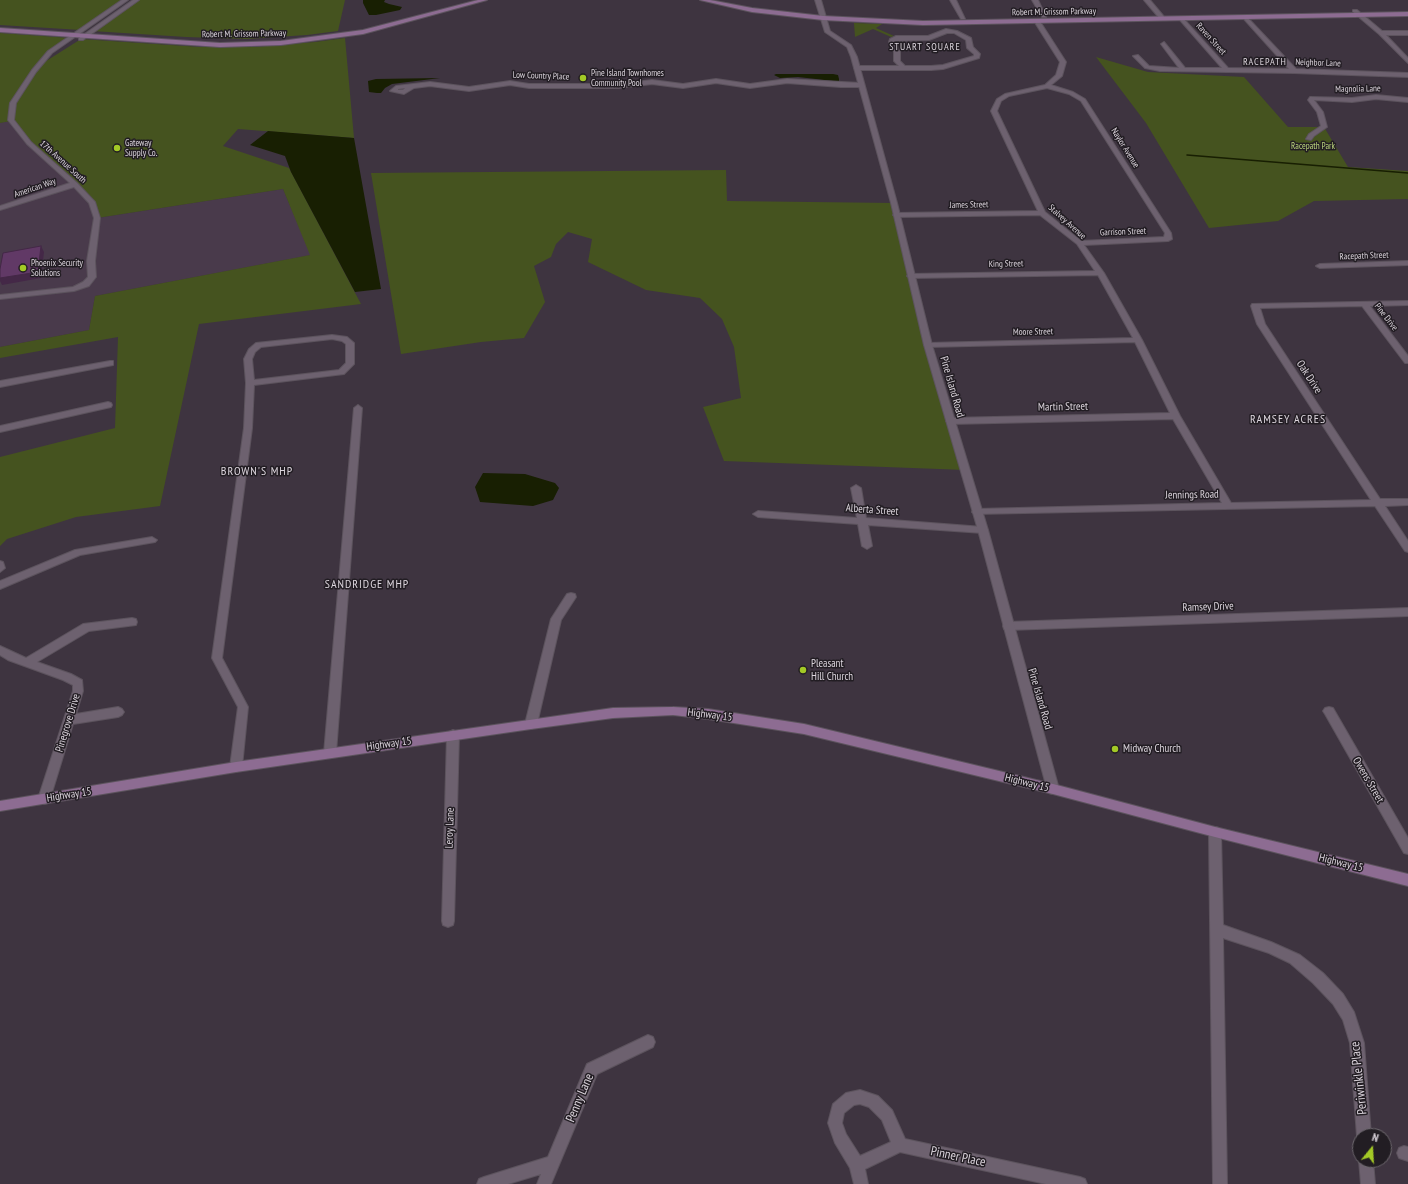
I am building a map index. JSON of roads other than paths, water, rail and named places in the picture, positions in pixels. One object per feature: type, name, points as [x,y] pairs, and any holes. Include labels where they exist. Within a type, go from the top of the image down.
[{"type":"main road","name":"Robert M. Grissom Parkway","points":[[0,25],[215,39],[258,39],[307,35],[358,28],[466,0]]},
{"type":"main road","name":"Robert M. Grissom Parkway","points":[[0,30],[220,45],[281,43],[363,32],[484,0]]},
{"type":"main road","name":"Robert M. Grissom Parkway","points":[[703,0],[764,11],[822,16],[923,20],[1037,21],[1408,14]]},
{"type":"main road","name":"Robert M. Grissom Parkway","points":[[729,0],[822,16]]},
{"type":"main road","name":"Robert M. Grissom Parkway","points":[[923,20],[1044,16],[1408,10]]},
{"type":"main road","name":"Highway 15","points":[[0,806],[236,767],[453,735],[613,713],[673,711],[708,714],[804,729],[1053,789],[1215,832],[1408,880]]},
{"type":"street","name":"17th Avenue South","points":[[0,297],[74,288],[86,284],[92,277],[91,261],[97,218],[92,202],[29,143],[8,121],[13,103],[34,71],[50,52],[124,0]]},
{"type":"street","points":[[76,43],[136,0]]},
{"type":"street","name":"Pine Island Road","points":[[818,0],[828,32],[849,46],[857,68],[860,85],[912,276],[928,345],[983,530],[1053,789]]},
{"type":"street","points":[[953,0],[963,18]]},
{"type":"street","points":[[1035,0],[1044,16]]},
{"type":"street","points":[[1147,0],[1163,19]]},
{"type":"street","points":[[1355,11],[1381,33],[1408,61]]},
{"type":"street","points":[[1246,18],[1294,71]]},
{"type":"street","name":"Raven Street","points":[[1182,19],[1227,71]]},
{"type":"street","points":[[1037,21],[1063,62],[1059,76],[1047,86]]},
{"type":"street","points":[[857,68],[904,68],[943,67],[974,59],[977,57],[977,54],[970,48],[969,39],[955,32],[946,31],[929,38],[896,38],[892,40],[892,42],[897,52],[897,61],[904,68]]},
{"type":"street","points":[[1381,33],[1408,33]]},
{"type":"street","points":[[1164,44],[1184,70]]},
{"type":"street","name":"17th Avenue South","points":[[42,63],[59,54]]},
{"type":"street","name":"Neighbor Lane","points":[[1136,56],[1150,68],[1408,75]]},
{"type":"street","name":"Low Country Place","points":[[412,86],[438,84],[468,89],[510,83],[529,86],[619,86],[652,82],[683,86],[716,81],[750,86],[788,81],[860,85]]},
{"type":"street","name":"Stalvey Avenue","points":[[1047,86],[1007,95],[999,100],[994,111],[1042,213],[1079,243],[1100,273],[1138,340],[1176,416],[1228,506]]},
{"type":"street","name":"Naylor Avenue","points":[[1047,86],[1070,93],[1083,100],[1168,233],[1168,240]]},
{"type":"street","name":"Magnolia Lane","points":[[1309,139],[1311,135],[1324,127],[1320,112],[1311,100],[1312,98],[1352,100],[1376,97],[1408,100]]},
{"type":"street","name":"American Way","points":[[0,208],[74,184]]},
{"type":"street","name":"James Street","points":[[896,215],[1042,213]]},
{"type":"street","name":"Garrison Street","points":[[1079,243],[1168,240]]},
{"type":"street","name":"Racepath Street","points":[[1320,266],[1408,263]]},
{"type":"street","name":"King Street","points":[[912,276],[1100,273]]},
{"type":"street","points":[[1364,304],[1408,303]]},
{"type":"street","name":"Pine Drive","points":[[1364,304],[1408,360]]},
{"type":"street","name":"Oak Drive","points":[[1364,304],[1255,306],[1261,324],[1408,549]]},
{"type":"street","points":[[236,767],[243,707],[217,658],[248,428],[250,383],[248,359],[252,351],[259,345],[332,337],[344,339],[350,343],[350,364],[341,372],[250,383]]},
{"type":"street","name":"Moore Street","points":[[928,345],[1138,340]]},
{"type":"street","points":[[0,384],[110,363]]},
{"type":"street","points":[[0,429],[108,405]]},
{"type":"street","points":[[330,753],[358,408]]},
{"type":"street","name":"Martin Street","points":[[950,421],[1176,416]]},
{"type":"street","points":[[856,488],[861,522],[867,546]]},
{"type":"street","name":"Jennings Road","points":[[977,512],[1408,502]]},
{"type":"street","name":"Alberta Street","points":[[758,514],[983,530]]},
{"type":"street","points":[[0,585],[78,552],[152,540]]},
{"type":"street","points":[[531,724],[556,619],[571,597]]},
{"type":"street","name":"Ramsey Drive","points":[[1008,626],[1408,612]]},
{"type":"street","points":[[26,663],[87,627],[132,622]]},
{"type":"street","name":"Pinegrove Drive","points":[[0,650],[26,663],[67,677],[78,683],[78,691],[44,799]]},
{"type":"street","name":"Owens Street","points":[[1329,711],[1408,849]]},
{"type":"street","points":[[68,720],[118,712]]},
{"type":"street","name":"Leroy Lane","points":[[448,921],[453,735]]},
{"type":"street","points":[[1215,832],[1220,1184]]},
{"type":"street","name":"Periwinkle Place","points":[[1216,929],[1271,948],[1295,959],[1318,978],[1338,999],[1349,1016],[1357,1043],[1363,1128]]},
{"type":"street","name":"Penny Lane","points":[[544,1184],[592,1069],[648,1042]]},
{"type":"street","points":[[857,1165],[900,1145],[887,1115],[873,1101],[860,1097],[851,1098],[838,1108],[835,1123],[840,1138],[857,1165],[861,1184]]},
{"type":"street","name":"Pinner Place","points":[[900,1145],[1080,1184]]},
{"type":"street","points":[[484,1184],[553,1163]]},
{"type":"street","points":[[1367,1168],[1368,1184]]},
{"type":"waterway","points":[[1187,155],[1408,173]]},
{"type":"place","name":"Pine Island Townhomes Community Pool","points":[[583,78]]},
{"type":"place","name":"Gateway Supply Co.","points":[[117,148]]},
{"type":"place","name":"Phoenix Security Solutions","points":[[23,268]]},
{"type":"place","name":"Pleasant Hill Church","points":[[803,670]]},
{"type":"place","name":"Midway Church","points":[[1115,749]]},
{"type":"district","name":"STUART SQUARE","points":[[925,47]]},
{"type":"district","name":"RACEPATH","points":[[1265,62]]},
{"type":"district","name":"RAMSEY ACRES","points":[[1288,420]]},
{"type":"district","name":"BROWN'S MHP","points":[[257,472]]},
{"type":"district","name":"SANDRIDGE MHP","points":[[367,585]]},
{"type":"park label","name":"Racepath Park","points":[[1313,146]]}]
